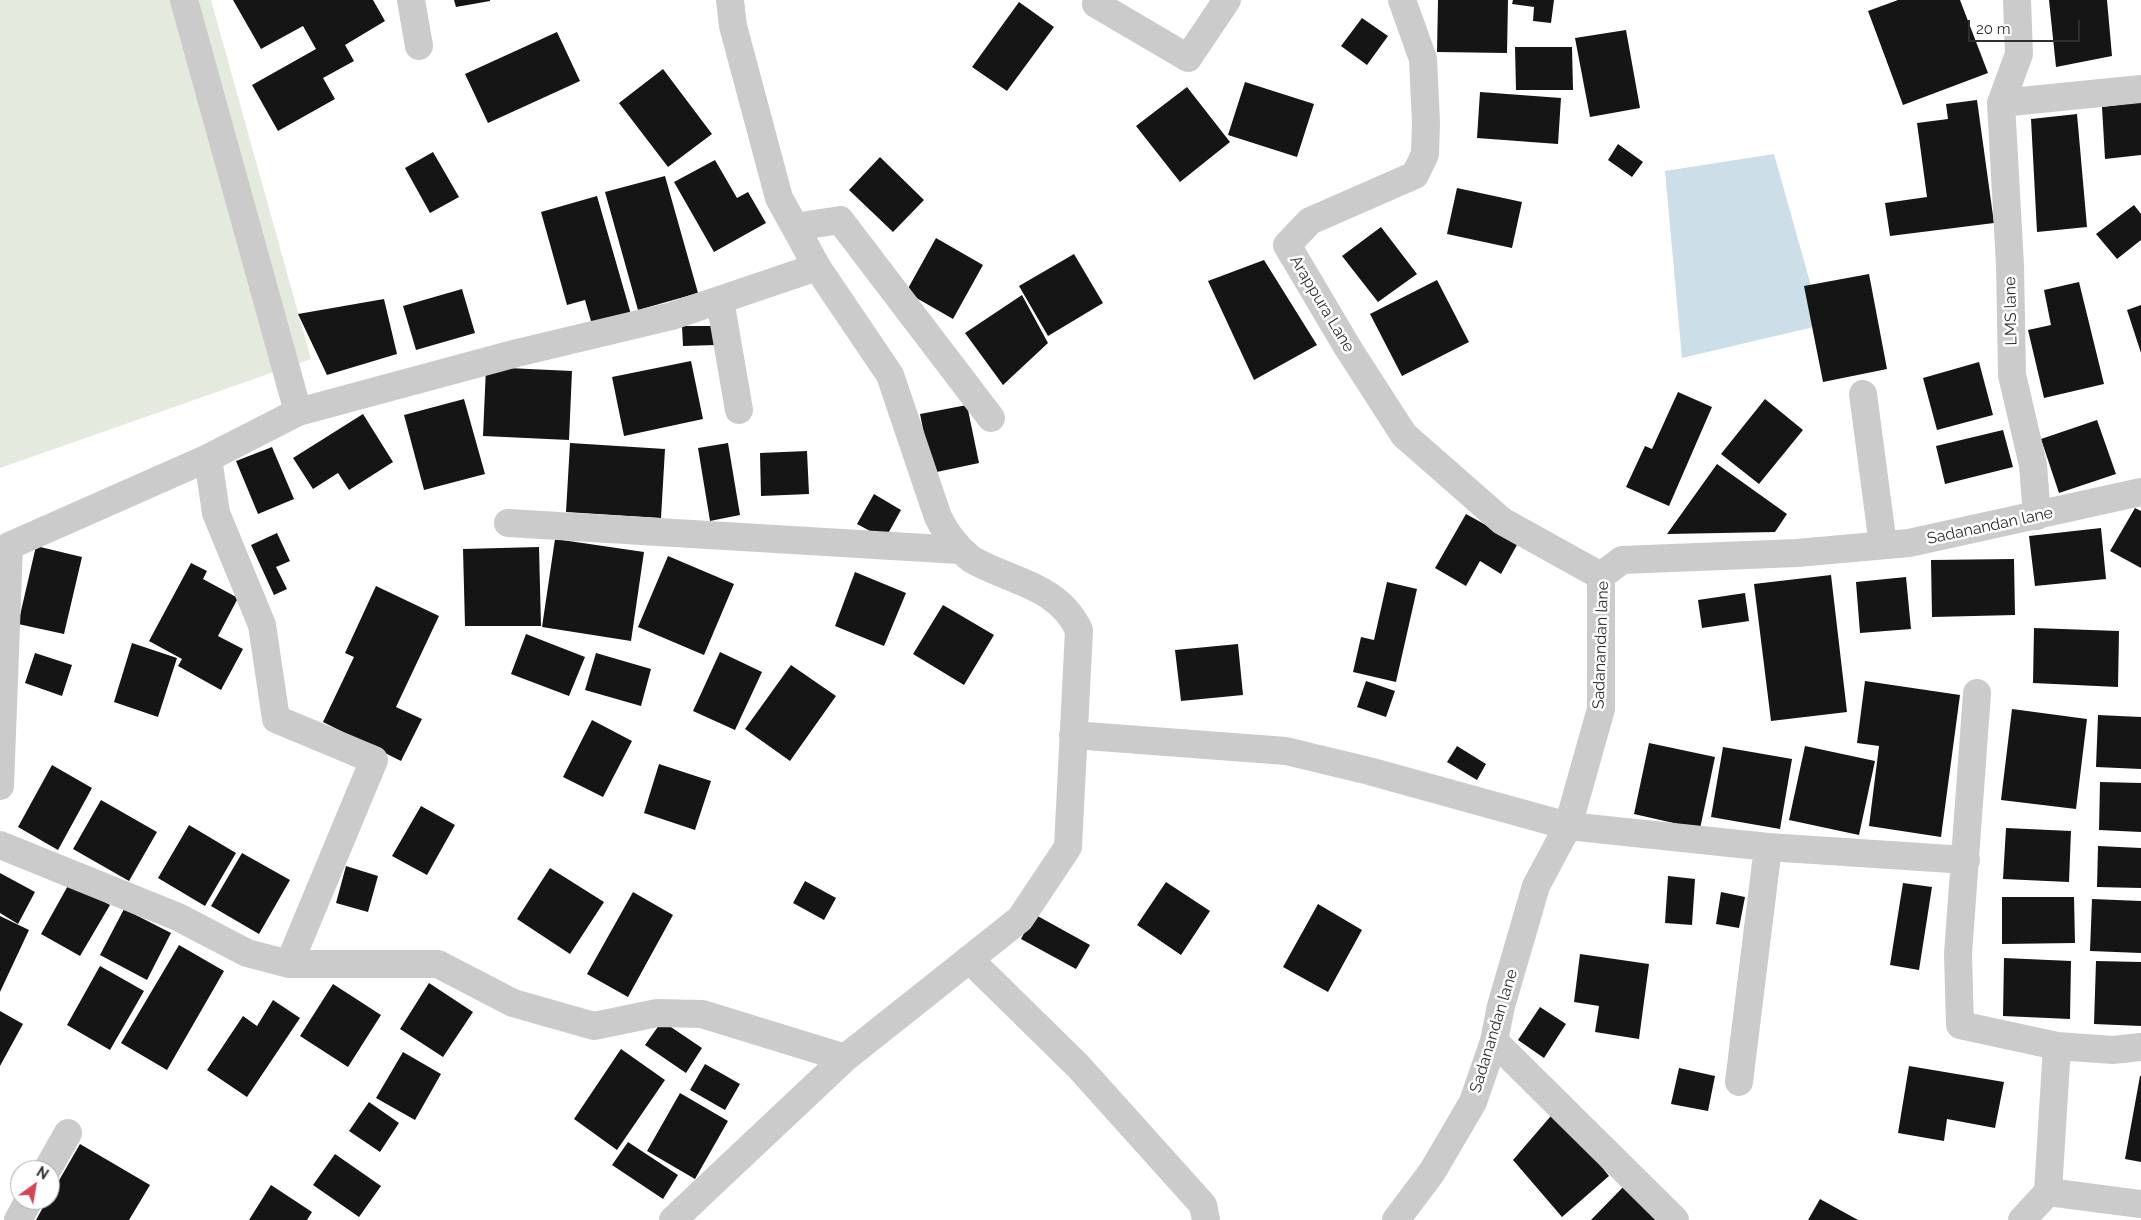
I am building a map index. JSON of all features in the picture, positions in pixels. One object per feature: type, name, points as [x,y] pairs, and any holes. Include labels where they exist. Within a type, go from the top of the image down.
[{"type":"street","points":[[184,0],[298,412]]},
{"type":"street","points":[[411,0],[418,46]]},
{"type":"street","points":[[673,1220],[846,1058],[1020,919],[1068,847],[1079,630],[1073,617],[1050,595],[1038,588],[984,566],[960,550],[946,534],[938,517],[890,375],[817,267],[779,198],[733,26],[730,0]]},
{"type":"street","points":[[1096,4],[1188,58],[1226,0]]},
{"type":"street","points":[[2017,0],[2019,54],[2001,102],[2141,89]]},
{"type":"street","name":"Arappura Lane","points":[[1400,2],[1423,59],[1426,122],[1425,154],[1415,176],[1310,221],[1287,245],[1348,348],[1404,435],[1502,521],[1601,576]]},
{"type":"street","name":"LMS lane","points":[[2001,102],[2010,265],[2012,375],[2033,465],[2037,516]]},
{"type":"street","points":[[795,227],[840,220],[991,418]]},
{"type":"street","points":[[0,786],[9,546],[208,458],[298,412],[516,352],[672,316],[817,267]]},
{"type":"street","points":[[720,300],[739,410]]},
{"type":"street","points":[[1863,394],[1883,546]]},
{"type":"street","points":[[208,458],[216,513],[262,625],[276,719],[374,760],[289,964]]},
{"type":"street","name":"Sadanandan lane","points":[[1396,1220],[1432,1172],[1473,1102],[1494,1041],[1501,1006],[1536,886],[1568,826],[1601,709],[1601,576],[1622,560],[1797,553],[1909,543],[2141,492]]},
{"type":"street","points":[[508,524],[960,550]]},
{"type":"street","points":[[1977,693],[1958,954],[1960,1025],[2057,1046],[2113,1050],[2141,1047]]},
{"type":"street","points":[[1074,735],[1286,751],[1368,771],[1568,826],[1768,847],[1966,860]]},
{"type":"street","points":[[0,845],[178,917],[246,953],[289,964],[438,964],[513,1003],[594,1026],[656,1012],[702,1014],[846,1058]]},
{"type":"street","points":[[1738,1082],[1768,847]]},
{"type":"street","points":[[969,960],[1078,1066],[1202,1205],[1206,1220]]},
{"type":"street","points":[[1494,1041],[1675,1220]]},
{"type":"street","points":[[2022,1220],[2048,1192],[2057,1046]]},
{"type":"street","points":[[53,1160],[68,1133]]},
{"type":"street","points":[[2048,1192],[2141,1204]]},
{"type":"shaded area","points":[[0,0],[211,0],[311,359],[0,468]]},
{"type":"shaded area","points":[[1774,154],[1822,325],[1682,358],[1665,171]]},
{"type":"building","points":[[233,0],[373,0],[385,21],[345,45],[354,61],[323,78],[335,99],[278,131],[252,85],[316,49],[303,26],[261,49]]},
{"type":"building","points":[[454,0],[490,0],[490,1],[456,7]]},
{"type":"building","points":[[1438,0],[1508,0],[1507,53],[1437,52]]},
{"type":"building","points":[[1513,0],[1554,0],[1551,23],[1533,21],[1534,7],[1512,4]]},
{"type":"building","points":[[1898,0],[1960,0],[1988,73],[1903,105],[1868,11]]},
{"type":"building","points":[[2049,0],[2107,0],[2112,56],[2056,67]]},
{"type":"building","points":[[1019,2],[1054,27],[1007,91],[972,67]]},
{"type":"building","points":[[1362,18],[1388,36],[1367,65],[1341,46]]},
{"type":"building","points":[[1626,30],[1640,108],[1590,117],[1575,38]]},
{"type":"building","points":[[557,32],[580,81],[488,123],[465,74]]},
{"type":"building","points":[[1515,47],[1572,47],[1573,90],[1516,90]]},
{"type":"building","points":[[663,69],[712,134],[668,167],[619,103]]},
{"type":"building","points":[[1245,82],[1314,104],[1297,157],[1228,135]]},
{"type":"building","points":[[1187,87],[1230,142],[1180,182],[1136,126]]},
{"type":"building","points":[[1480,92],[1561,98],[1558,144],[1477,138]]},
{"type":"building","points":[[1977,100],[1994,223],[1890,236],[1885,203],[1927,197],[1917,123],[1948,119],[1946,104]]},
{"type":"building","points":[[2141,102],[2141,155],[2105,159],[2102,107]]},
{"type":"building","points":[[2077,114],[2087,227],[2037,232],[2031,119]]},
{"type":"building","points":[[1618,144],[1643,162],[1632,177],[1608,160]]},
{"type":"building","points":[[433,152],[459,197],[430,213],[405,168]]},
{"type":"building","points":[[880,157],[924,200],[893,232],[849,190]]},
{"type":"building","points":[[715,160],[737,198],[748,192],[766,223],[714,252],[674,182]]},
{"type":"building","points":[[665,176],[698,293],[638,310],[605,192]]},
{"type":"building","points":[[1457,188],[1522,202],[1512,248],[1447,234]]},
{"type":"building","points":[[597,196],[632,318],[593,328],[585,300],[567,305],[541,212]]},
{"type":"building","points":[[2134,205],[2141,214],[2141,240],[2117,259],[2096,234]]},
{"type":"building","points":[[1381,227],[1417,274],[1378,302],[1342,256]]},
{"type":"building","points":[[936,238],[983,265],[953,319],[906,292]]},
{"type":"building","points":[[1074,254],[1103,303],[1048,336],[1019,286]]},
{"type":"building","points":[[1264,260],[1317,345],[1254,380],[1208,281]]},
{"type":"building","points":[[1869,274],[1887,369],[1823,382],[1804,286]]},
{"type":"building","points":[[1437,280],[1469,342],[1402,376],[1370,314]]},
{"type":"building","points":[[2079,282],[2104,384],[2044,398],[2028,330],[2051,325],[2044,290]]},
{"type":"building","points":[[462,289],[475,333],[416,350],[403,306]]},
{"type":"building","points":[[1022,295],[1048,343],[1003,385],[965,333]]},
{"type":"building","points":[[384,299],[397,354],[327,375],[298,314]]},
{"type":"building","points":[[2141,305],[2141,353],[2127,310]]},
{"type":"building","points":[[682,326],[716,326],[716,345],[683,346]]},
{"type":"building","points":[[691,361],[703,419],[624,436],[612,377]]},
{"type":"building","points":[[1979,362],[1993,415],[1937,430],[1923,378]]},
{"type":"building","points":[[486,367],[572,371],[569,440],[483,436]]},
{"type":"building","points":[[1678,392],[1712,407],[1669,506],[1626,487],[1645,446],[1652,449]]},
{"type":"building","points":[[464,399],[485,474],[424,490],[404,415]]},
{"type":"building","points":[[1765,399],[1803,430],[1759,484],[1721,454]]},
{"type":"building","points":[[967,405],[979,463],[932,473],[920,414]]},
{"type":"building","points":[[363,414],[393,462],[349,490],[338,473],[313,489],[293,458]]},
{"type":"building","points":[[2097,420],[2116,474],[2059,493],[2041,439]]},
{"type":"building","points":[[2003,430],[2013,467],[1945,484],[1936,446]]},
{"type":"building","points":[[570,443],[665,449],[661,518],[566,512]]},
{"type":"building","points":[[728,443],[740,515],[710,521],[698,448]]},
{"type":"building","points":[[272,447],[294,499],[258,514],[236,461]]},
{"type":"building","points":[[807,451],[809,494],[761,496],[760,453]]},
{"type":"building","points":[[1717,464],[1787,514],[1775,532],[1667,534]]},
{"type":"building","points":[[874,494],[901,510],[885,539],[857,524]]},
{"type":"building","points":[[2135,508],[2141,511],[2141,568],[2110,551]]},
{"type":"building","points":[[1466,514],[1518,543],[1501,574],[1480,561],[1466,586],[1435,568]]},
{"type":"building","points":[[2101,528],[2106,579],[2035,586],[2029,536]]},
{"type":"building","points":[[277,533],[290,561],[276,567],[287,589],[274,595],[251,545]]},
{"type":"building","points":[[555,539],[644,552],[631,641],[542,627]]},
{"type":"building","points":[[36,546],[82,557],[64,634],[18,624]]},
{"type":"building","points":[[539,547],[541,626],[465,626],[463,549]]},
{"type":"building","points":[[668,556],[734,584],[704,655],[638,627]]},
{"type":"building","points":[[2014,559],[2015,615],[1932,617],[1931,560]]},
{"type":"building","points":[[191,563],[207,571],[203,579],[238,598],[218,636],[243,649],[221,690],[178,666],[182,659],[149,641]]},
{"type":"building","points":[[855,572],[906,593],[884,646],[835,626]]},
{"type":"building","points":[[1831,575],[1847,712],[1771,721],[1754,584]]},
{"type":"building","points":[[1906,577],[1911,629],[1860,633],[1856,582]]},
{"type":"building","points":[[1387,582],[1417,589],[1396,682],[1353,672],[1361,637],[1374,640]]},
{"type":"building","points":[[376,586],[439,616],[396,707],[422,719],[401,761],[323,722],[354,657],[345,653]]},
{"type":"building","points":[[1745,593],[1749,621],[1702,628],[1698,600]]},
{"type":"building","points":[[943,605],[994,635],[964,685],[913,654]]},
{"type":"building","points":[[2034,628],[2119,631],[2118,687],[2033,683]]},
{"type":"building","points":[[526,634],[585,657],[569,696],[511,674]]},
{"type":"building","points":[[132,643],[177,658],[158,717],[114,702]]},
{"type":"building","points":[[1238,644],[1243,695],[1181,701],[1175,650]]},
{"type":"building","points":[[720,652],[762,672],[735,730],[693,711]]},
{"type":"building","points":[[35,653],[72,665],[62,696],[25,683]]},
{"type":"building","points":[[596,653],[651,669],[641,706],[585,690]]},
{"type":"building","points":[[791,665],[836,696],[790,761],[745,729]]},
{"type":"building","points":[[1366,681],[1395,691],[1386,717],[1357,707]]},
{"type":"building","points":[[1865,681],[1960,695],[1941,837],[1869,826],[1879,746],[1857,743]]},
{"type":"building","points":[[2012,709],[2087,719],[2076,809],[2001,800]]},
{"type":"building","points":[[2098,715],[2141,717],[2141,769],[2096,767]]},
{"type":"building","points":[[592,720],[632,741],[603,797],[563,777]]},
{"type":"building","points":[[1649,743],[1715,757],[1700,829],[1634,814]]},
{"type":"building","points":[[1457,746],[1486,764],[1477,780],[1447,762]]},
{"type":"building","points":[[1805,746],[1875,761],[1859,835],[1789,820]]},
{"type":"building","points":[[1723,747],[1792,759],[1780,829],[1711,817]]},
{"type":"building","points":[[659,764],[711,781],[695,830],[644,813]]},
{"type":"building","points":[[52,765],[92,788],[58,850],[18,827]]},
{"type":"building","points":[[2100,782],[2141,783],[2141,832],[2099,830]]},
{"type":"building","points":[[101,800],[157,832],[129,881],[73,849]]},
{"type":"building","points":[[421,806],[455,825],[427,875],[392,856]]},
{"type":"building","points":[[189,825],[236,853],[205,906],[158,878]]},
{"type":"building","points":[[2006,828],[2071,831],[2069,882],[2003,879]]},
{"type":"building","points":[[2098,846],[2141,848],[2141,888],[2097,887]]},
{"type":"building","points":[[242,853],[290,880],[259,934],[211,906]]},
{"type":"building","points":[[346,866],[378,876],[368,912],[336,903]]},
{"type":"building","points":[[550,868],[604,902],[570,954],[517,919]]},
{"type":"building","points":[[0,873],[35,892],[18,924],[0,913]]},
{"type":"building","points":[[1668,876],[1695,879],[1692,925],[1665,923]]},
{"type":"building","points":[[805,881],[836,898],[824,920],[793,903]]},
{"type":"building","points":[[70,882],[110,905],[80,956],[41,934]]},
{"type":"building","points":[[1166,882],[1210,911],[1181,955],[1137,925]]},
{"type":"building","points":[[1903,883],[1932,887],[1919,970],[1890,965]]},
{"type":"building","points":[[633,892],[673,915],[628,997],[587,974]]},
{"type":"building","points":[[1721,892],[1745,897],[1739,928],[1716,924]]},
{"type":"building","points":[[2002,897],[2074,897],[2075,943],[2002,944]]},
{"type":"building","points":[[2092,899],[2141,901],[2141,953],[2090,951]]},
{"type":"building","points":[[1318,904],[1362,930],[1328,992],[1283,967]]},
{"type":"building","points":[[124,909],[171,933],[147,980],[100,955]]},
{"type":"building","points":[[1034,914],[1090,945],[1076,969],[1021,939]]},
{"type":"building","points":[[0,916],[29,930],[0,992]]},
{"type":"building","points":[[179,945],[224,971],[167,1070],[121,1043]]},
{"type":"building","points":[[1580,954],[1649,964],[1639,1039],[1595,1032],[1599,1006],[1574,1002]]},
{"type":"building","points":[[2004,958],[2071,961],[2070,1019],[2003,1016]]},
{"type":"building","points":[[2096,961],[2141,962],[2141,1026],[2094,1024]]},
{"type":"building","points":[[100,966],[144,991],[110,1050],[67,1025]]},
{"type":"building","points":[[429,983],[473,1012],[443,1057],[400,1029]]},
{"type":"building","points":[[333,984],[381,1015],[348,1067],[300,1036]]},
{"type":"building","points":[[273,1000],[300,1018],[247,1097],[207,1070],[243,1016],[257,1026]]},
{"type":"building","points":[[1540,1007],[1566,1024],[1544,1058],[1518,1040]]},
{"type":"building","points":[[0,1011],[23,1024],[0,1066]]},
{"type":"building","points":[[662,1021],[702,1048],[686,1073],[645,1045]]},
{"type":"building","points":[[621,1049],[665,1080],[617,1150],[574,1119]]},
{"type":"building","points":[[403,1052],[441,1074],[415,1120],[376,1098]]},
{"type":"building","points":[[705,1064],[740,1084],[725,1110],[690,1090]]},
{"type":"building","points":[[1909,1066],[2004,1082],[1995,1128],[1947,1119],[1944,1141],[1898,1133]]},
{"type":"building","points":[[1679,1068],[1715,1076],[1708,1111],[1671,1104]]},
{"type":"building","points":[[2141,1076],[2141,1162],[2125,1159]]},
{"type":"building","points":[[680,1093],[728,1121],[695,1179],[647,1151]]},
{"type":"building","points":[[369,1102],[399,1123],[380,1152],[349,1131]]},
{"type":"building","points":[[1556,1110],[1609,1176],[1562,1217],[1513,1160]]},
{"type":"building","points":[[628,1142],[678,1175],[663,1199],[612,1165]]},
{"type":"building","points":[[80,1144],[150,1185],[129,1220],[36,1220],[42,1210],[60,1210],[60,1179]]},
{"type":"building","points":[[335,1154],[381,1186],[359,1217],[313,1185]]},
{"type":"building","points":[[1627,1183],[1664,1220],[1591,1220]]},
{"type":"building","points":[[271,1185],[312,1212],[307,1220],[249,1220]]},
{"type":"building","points":[[1820,1199],[1858,1220],[1808,1220]]}]
